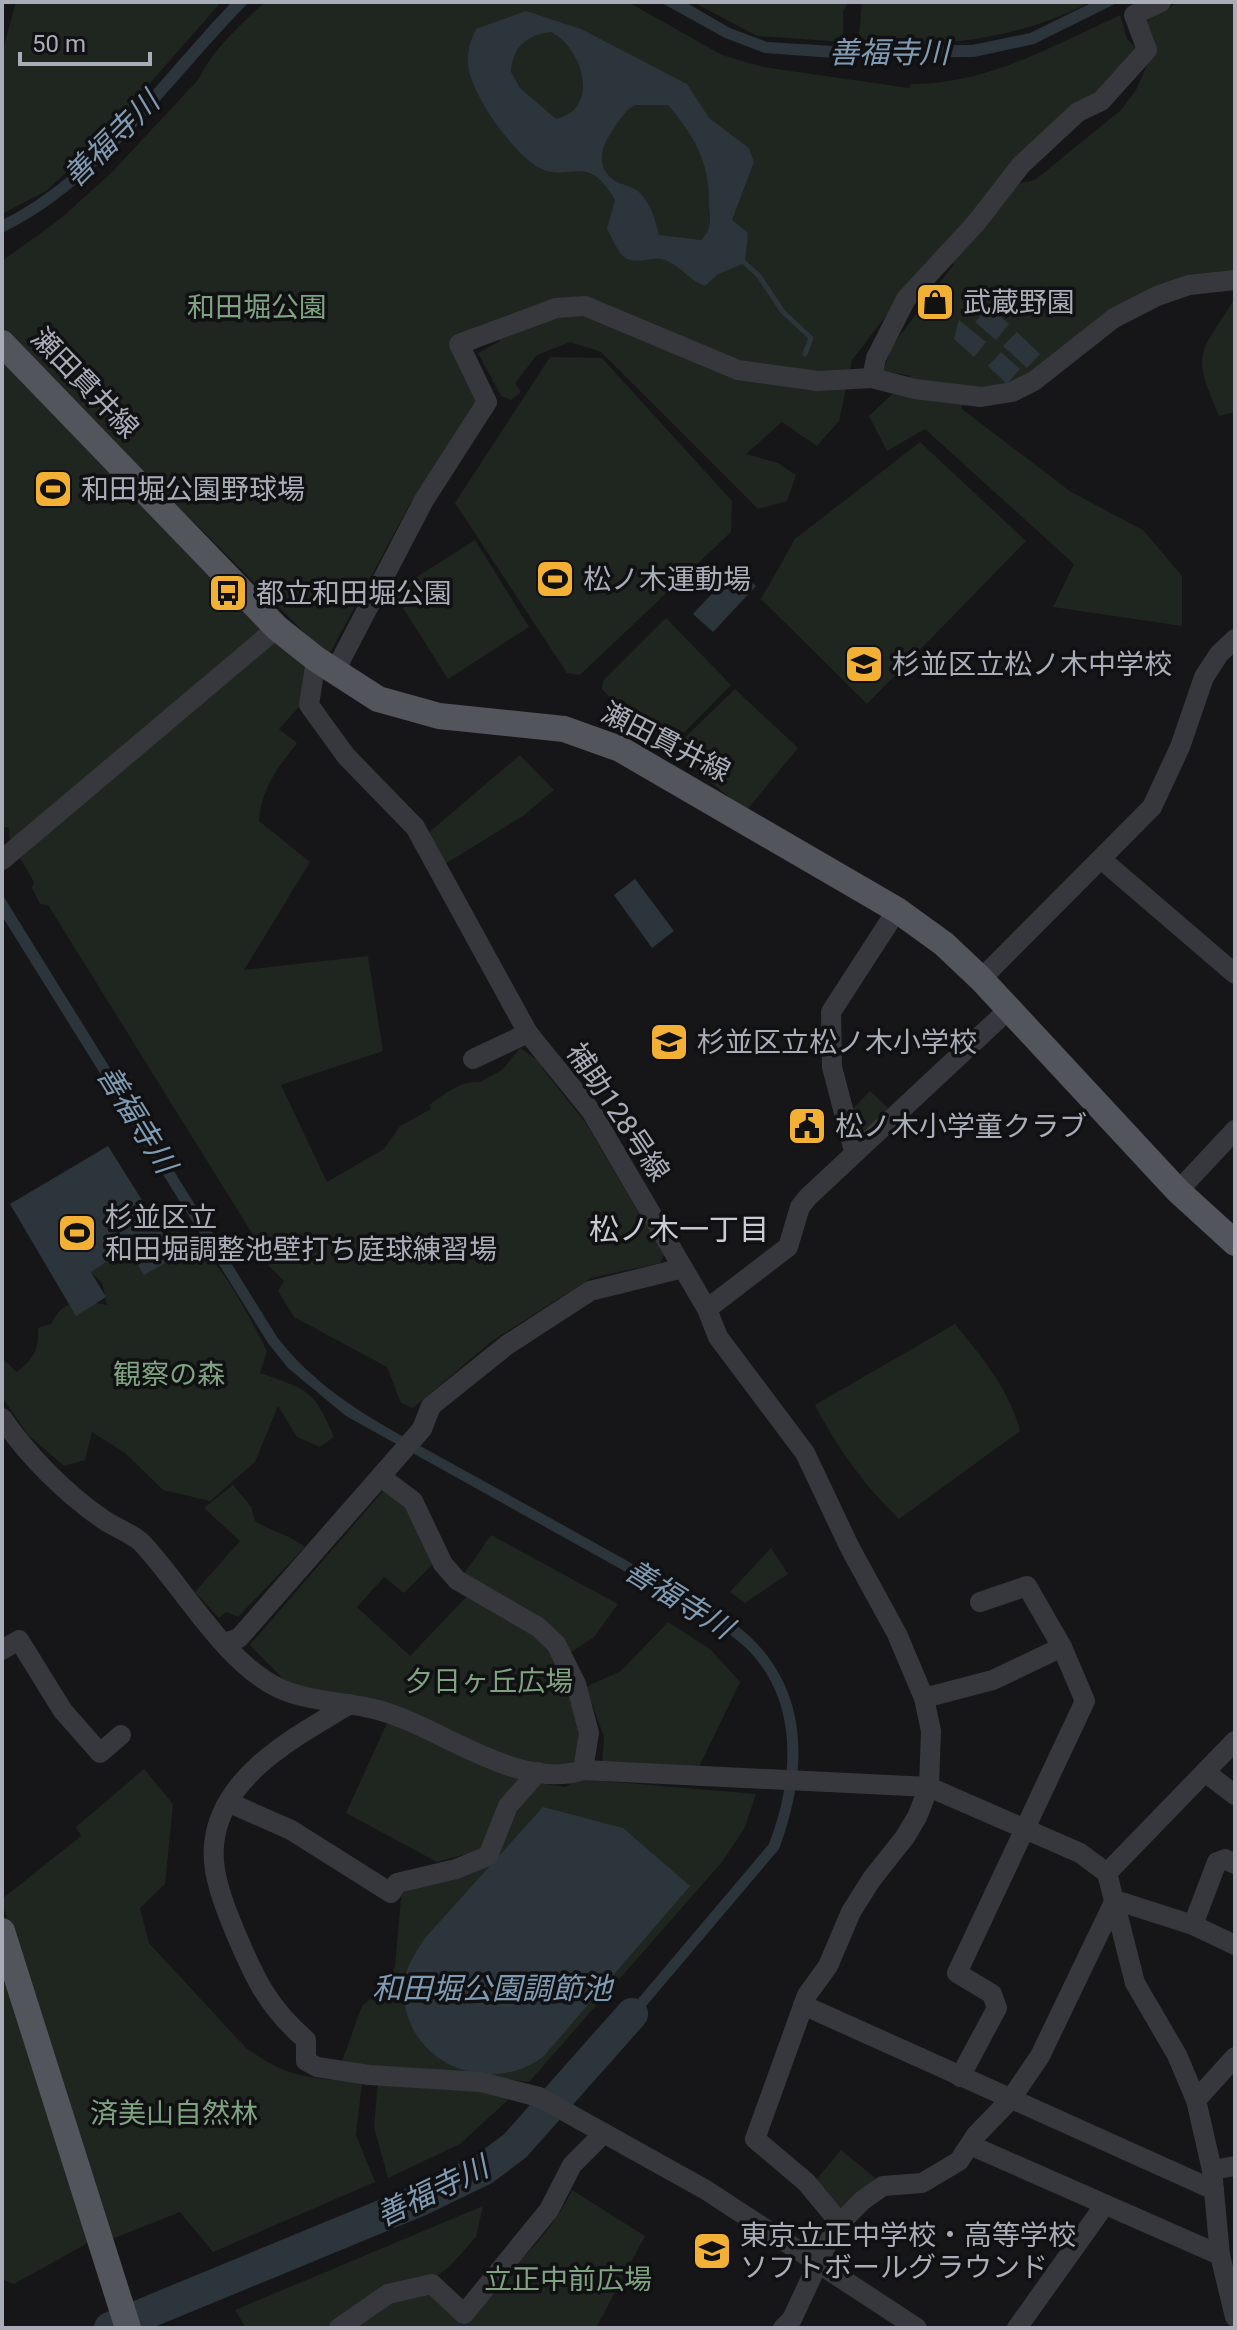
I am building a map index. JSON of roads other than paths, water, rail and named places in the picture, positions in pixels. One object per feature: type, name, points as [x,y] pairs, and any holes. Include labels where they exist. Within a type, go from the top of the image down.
[{"type":"main road","name":"瀬田貫井線","points":[[2,343],[277,628],[378,699],[410,709],[587,734],[666,774],[897,910],[944,944],[981,979],[1007,1011],[1178,1191],[1235,1243]]},
{"type":"main road","points":[[2,1931],[128,2328]]},
{"type":"street","points":[[1161,2],[1134,15],[1147,50],[1101,101],[1078,112],[1021,165],[976,223],[906,299],[876,358],[872,378],[915,389],[981,397],[1012,392],[1034,381],[1114,318],[1157,296],[1189,285],[1235,280]]},
{"type":"street","name":"補助128号線","points":[[872,378],[818,381],[738,370],[585,306],[556,308],[459,344],[487,402],[424,500],[326,665],[309,705],[346,756],[415,827],[528,1033],[591,1111],[707,1309],[718,1337],[805,1453],[850,1548],[897,1634],[924,1698],[931,1731],[929,1787]]},
{"type":"street","points":[[2,860],[277,628]]},
{"type":"street","points":[[981,979],[1152,807],[1180,747],[1204,677],[1219,654],[1235,639]]},
{"type":"street","points":[[1101,859],[1235,974]]},
{"type":"street","points":[[854,1151],[832,1067],[831,1012],[897,910]]},
{"type":"street","points":[[707,1309],[788,1247],[800,1207],[854,1151],[1007,1011]]},
{"type":"street","points":[[473,1059],[528,1033]]},
{"type":"street","points":[[1178,1191],[1235,1130]]},
{"type":"street","points":[[225,1643],[239,1638],[395,1461],[422,1429],[431,1406],[507,1345],[590,1291],[683,1268]]},
{"type":"street","points":[[2,1418],[17,1439],[81,1502],[137,1539],[225,1643],[283,1690],[381,1710],[500,1762],[538,1772],[567,1775],[583,1770],[768,1782],[929,1787],[1080,1853],[1107,1873],[1135,1983],[1177,2055],[1196,2100],[1213,2180],[1220,2255],[1235,2317]]},
{"type":"street","points":[[381,1477],[413,1501],[443,1564],[457,1580],[538,1627],[556,1644],[576,1684],[589,1733],[583,1770]]},
{"type":"street","points":[[960,2077],[997,2008],[992,1994],[957,1973],[1085,1701],[1062,1647],[1027,1586],[980,1602]]},
{"type":"street","points":[[2,1650],[19,1640],[63,1711],[100,1753],[121,1735]]},
{"type":"street","points":[[924,1698],[993,1680],[1062,1647]]},
{"type":"street","points":[[350,1704],[284,1744],[258,1765],[230,1803],[218,1825],[214,1845],[222,1892],[255,1978],[277,2014],[306,2040],[306,2061],[317,2067],[369,2075],[481,2082],[539,2097],[706,2190],[917,2328]]},
{"type":"street","points":[[1107,1873],[1235,1741]]},
{"type":"street","points":[[230,1803],[291,1830],[391,1893],[397,1883],[456,1869],[488,1856],[508,1806],[538,1772]]},
{"type":"street","points":[[1205,1772],[1235,1795]]},
{"type":"street","points":[[840,2223],[806,2182],[755,2139],[803,2005],[828,1966],[864,1890],[905,1837],[929,1787]]},
{"type":"street","points":[[1193,1925],[1217,1862],[1225,1859],[1235,1864]]},
{"type":"street","points":[[1115,1900],[1193,1925],[1235,1945]]},
{"type":"street","points":[[783,2328],[810,2284],[816,2264],[840,2223],[863,2200],[883,2186],[922,2183],[959,2161],[1010,2100],[1040,2056],[1115,1900]]},
{"type":"street","points":[[803,2005],[1010,2100],[1213,2180]]},
{"type":"street","points":[[1196,2100],[1235,2057]]},
{"type":"street","points":[[339,2328],[388,2294],[432,2284],[464,2314],[549,2210],[572,2165],[604,2133]]},
{"type":"street","points":[[970,2145],[1220,2255]]},
{"type":"street","points":[[1213,2180],[1235,2166]]},
{"type":"street","points":[[1017,2328],[1104,2206]]},
{"type":"water","points":[[232,2],[249,2],[134,129],[72,188],[38,213],[2,233],[2,220],[35,201],[96,151]]},
{"type":"water","points":[[660,2],[685,2],[730,28],[767,42],[834,46],[972,45],[1030,33],[1093,2],[1119,2],[1034,44],[974,57],[833,58],[765,53],[725,38]]},
{"type":"water","points":[[526,11],[581,29],[687,84],[709,118],[749,148],[754,162],[732,220],[748,233],[745,263],[718,274],[705,286],[662,259],[633,260],[624,257],[607,229],[615,200],[605,185],[586,172],[558,173],[536,166],[515,148],[484,105],[468,65],[469,47],[476,29]],"holes":[[[551,32],[572,51],[579,64],[583,91],[579,103],[570,113],[556,119],[520,88],[511,72],[514,55],[523,43]],[[635,105],[668,105],[698,149],[706,173],[710,217],[708,231],[701,240],[659,235],[652,212],[642,196],[635,189],[615,181],[602,164],[607,139],[622,117]]]},
{"type":"water","points":[[989,306],[1009,324],[996,340],[975,322]]},
{"type":"water","points":[[959,320],[986,342],[974,357],[954,339]]},
{"type":"water","points":[[1017,332],[1040,354],[1027,368],[1003,346]]},
{"type":"water","points":[[1001,352],[1020,369],[1007,384],[988,366]]},
{"type":"water","points":[[736,568],[756,586],[713,632],[693,614]]},
{"type":"water","points":[[635,879],[674,931],[652,948],[614,895]]},
{"type":"water","points":[[2,894],[277,1337],[296,1359],[317,1379],[362,1412],[733,1622],[762,1649],[785,1686],[793,1709],[798,1755],[793,1803],[779,1849],[608,2051],[600,2044],[769,1844],[783,1795],[787,1745],[777,1696],[766,1673],[744,1646],[696,1611],[346,1416],[288,1368],[268,1343],[2,916]]},
{"type":"water","points":[[108,1146],[177,1256],[144,1275],[127,1248],[91,1272],[106,1297],[76,1316],[10,1204]]},
{"type":"water","name":"和田堀公園調節池","points":[[543,1807],[623,1828],[690,1886],[543,2057],[520,2069],[496,2074],[472,2072],[449,2064],[430,2051],[415,2032],[406,2009],[405,1977],[425,1938]]},
{"type":"waterway","points":[[745,263],[759,276],[783,312],[811,338],[805,354]]},
{"type":"waterway","name":"善福寺川","points":[[110,2328],[418,2201],[484,2169],[515,2146],[632,2014]]},
{"type":"place","name":"武蔵野園","points":[[935,302]]},
{"type":"place","name":"和田堀公園野球場","points":[[53,489]]},
{"type":"place","name":"松ノ木運動場","points":[[555,579]]},
{"type":"place","name":"都立和田堀公園","points":[[228,593]]},
{"type":"place","name":"杉並区立松ノ木中学校","points":[[864,664]]},
{"type":"place","name":"杉並区立松ノ木小学校","points":[[669,1042]]},
{"type":"place","name":"松ノ木小学童クラブ","points":[[807,1126]]},
{"type":"place","name":"杉並区立 和田堀調整池壁打ち庭球練習場","points":[[77,1233]]},
{"type":"place","name":"東京立正中学校・高等学校 ソフトボールグラウンド","points":[[712,2251]]},
{"type":"district","name":"松ノ木一丁目","points":[[679,1229]]},
{"type":"park label","name":"和田堀公園","points":[[257,307]]},
{"type":"park label","name":"観察の森","points":[[169,1374]]},
{"type":"park label","name":"夕日ヶ丘広場","points":[[489,1681]]},
{"type":"park label","name":"済美山自然林","points":[[174,2113]]},
{"type":"park label","name":"立正中前広場","points":[[568,2279]]}]
